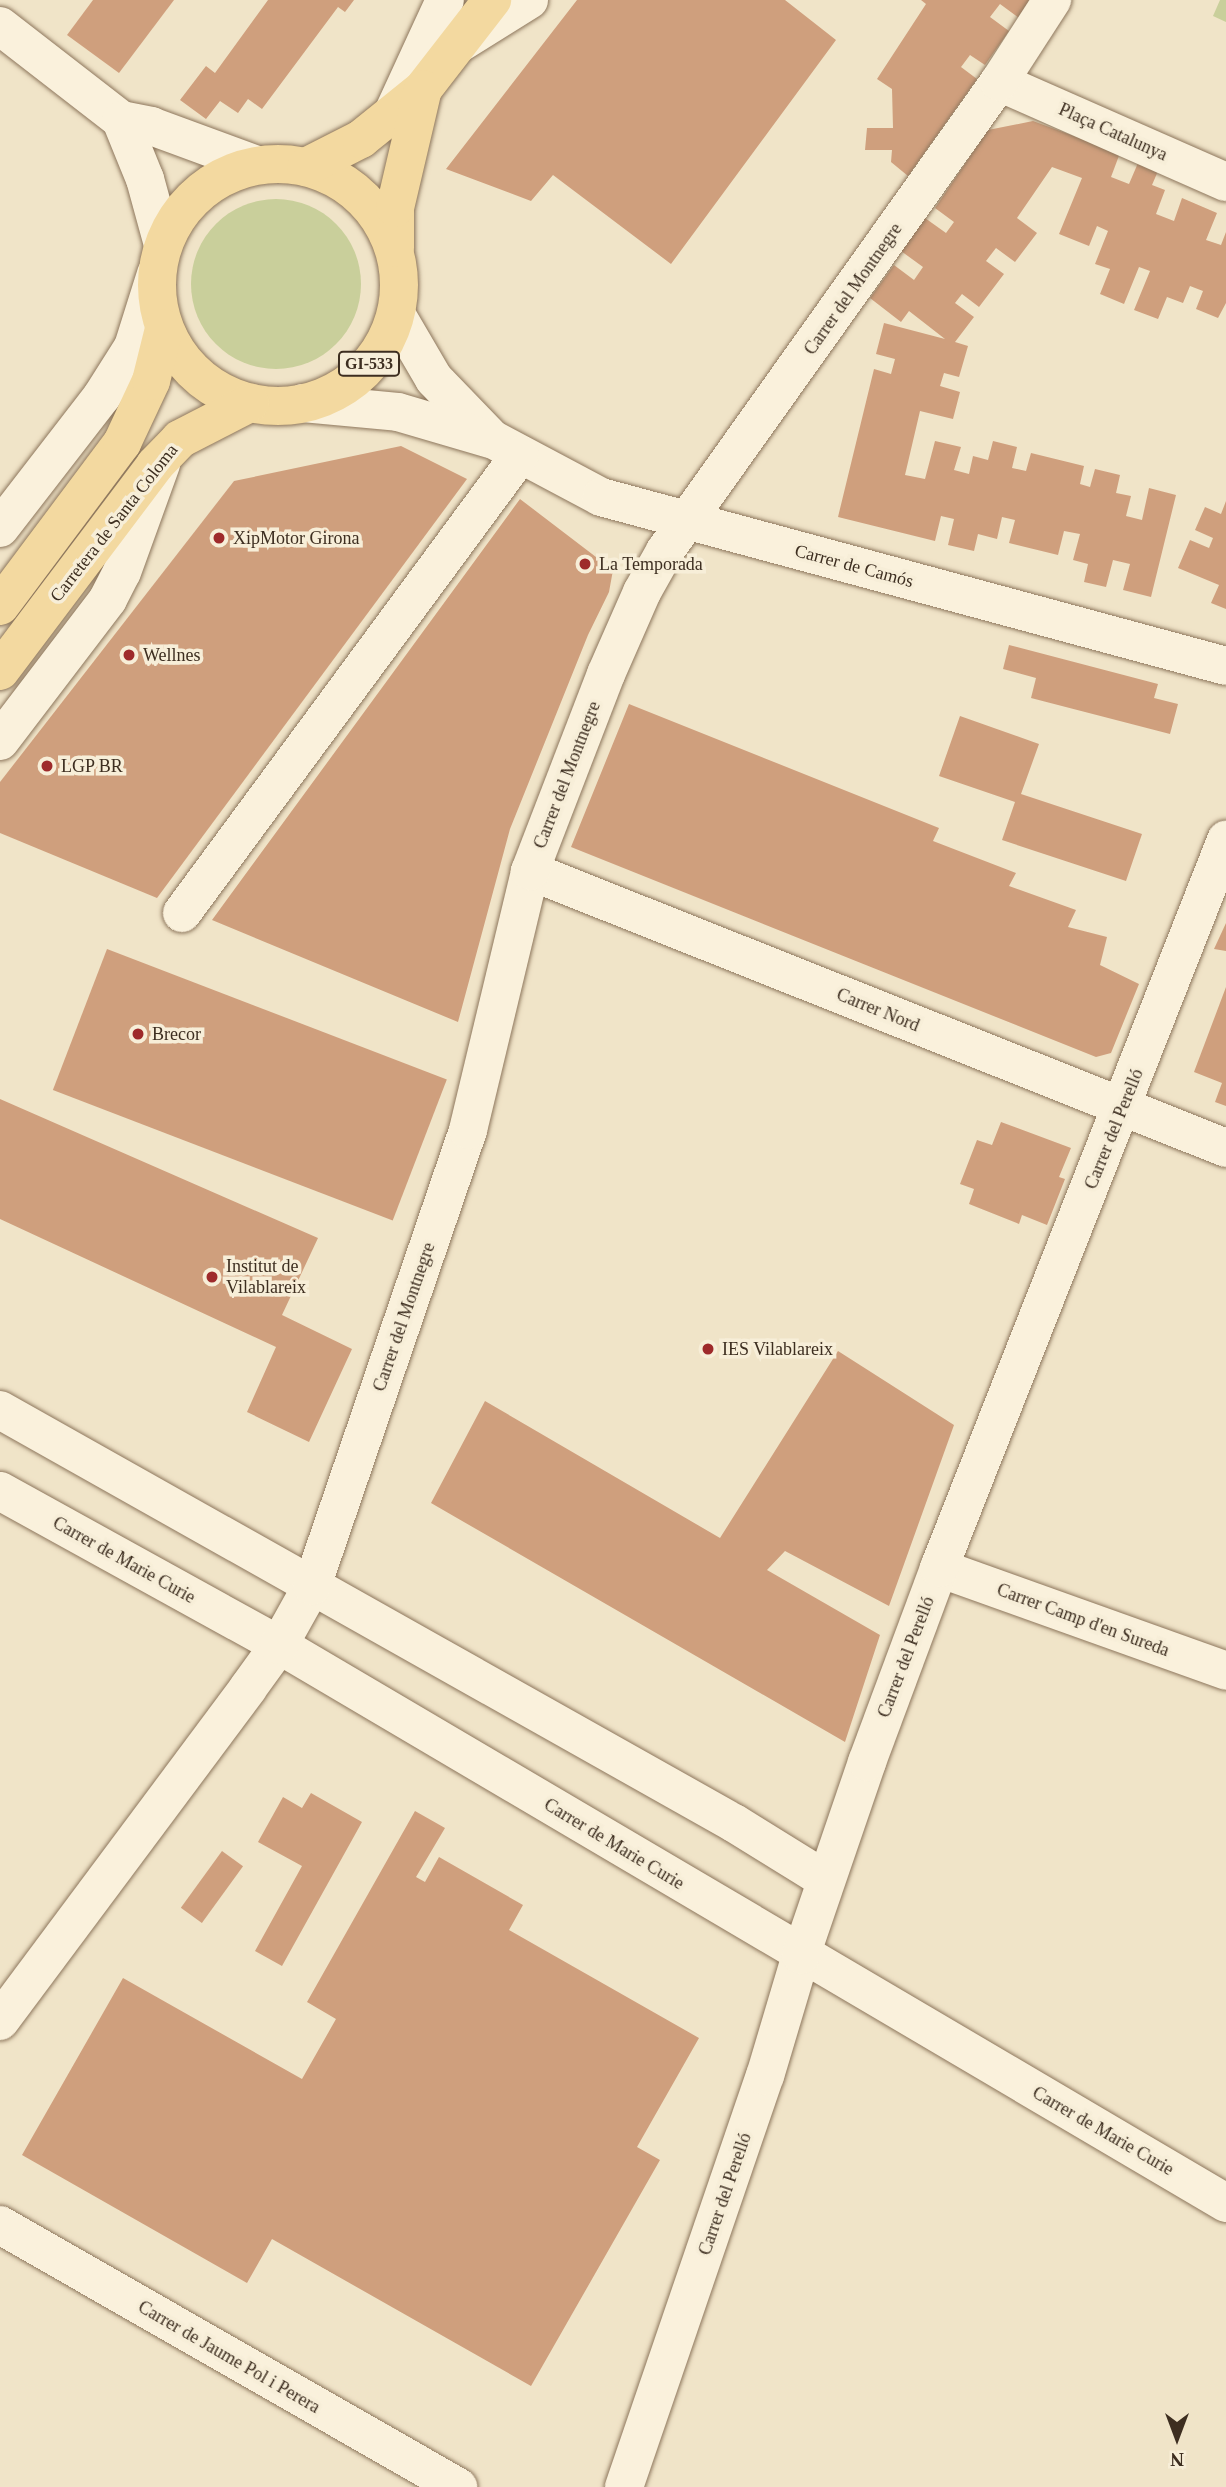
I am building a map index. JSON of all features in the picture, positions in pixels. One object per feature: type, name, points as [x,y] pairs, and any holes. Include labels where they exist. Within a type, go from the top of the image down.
[{"type":"main road","name":"GI-533","points":[[306,167],[361,139],[423,89],[492,0]]},
{"type":"main road","name":"GI-533","points":[[395,255],[383,224],[363,198],[336,179],[306,167],[257,165],[232,172],[189,201],[174,222],[160,259],[159,311],[164,329],[181,358],[205,382],[218,391],[250,403],[303,404],[324,397],[362,372],[383,345],[396,314],[399,284],[395,255],[395,208],[423,89]]},
{"type":"main road","name":"GI-533","points":[[0,606],[122,443],[151,381],[164,329]]},
{"type":"main road","name":"Carretera de Santa Coloma","points":[[0,671],[164,455],[180,439],[250,403]]},
{"type":"street","points":[[393,113],[445,0]]},
{"type":"street","points":[[455,46],[529,0]]},
{"type":"street","name":"Carrer del Montnegre","points":[[0,2021],[279,1645],[312,1586],[468,1129],[530,871],[606,674],[637,604],[665,551],[999,82],[1052,0]]},
{"type":"street","points":[[0,26],[121,120],[151,126],[257,165]]},
{"type":"street","name":"Plaça Catalunya","points":[[999,82],[1226,182]]},
{"type":"street","points":[[0,527],[102,396],[133,347],[160,259],[145,179],[121,120]]},
{"type":"street","name":"Carrer de Camós","points":[[396,314],[434,379],[505,448]]},
{"type":"street","name":"Carrer de Camós","points":[[303,404],[398,412],[505,448],[601,497],[1226,666]]},
{"type":"street","points":[[182,913],[505,448]]},
{"type":"street","points":[[0,741],[108,599],[122,572],[164,455]]},
{"type":"street","name":"Carrer del Perelló","points":[[624,2487],[765,2076],[826,1880],[939,1569],[1226,840]]},
{"type":"street","name":"Carrer Nord","points":[[530,871],[1226,1148]]},
{"type":"street","points":[[0,1410],[734,1824],[826,1880]]},
{"type":"street","name":"Carrer de Marie Curie","points":[[0,1491],[279,1645],[1226,2203]]},
{"type":"street","name":"Carrer Camp d'en Sureda","points":[[939,1569],[1226,1671]]},
{"type":"street","name":"Carrer de Jaume Pol i Perera","points":[[0,2225],[458,2487]]},
{"type":"green space","points":[[1220,0],[1226,0],[1226,22],[1213,16]]},
{"type":"green space","points":[[276,199],[308,206],[323,213],[336,224],[347,237],[354,252],[361,284],[354,316],[347,331],[336,344],[323,355],[308,362],[276,369],[244,362],[229,355],[216,344],[205,331],[198,316],[191,284],[198,252],[205,237],[216,224],[229,213],[244,206]]},
{"type":"building","points":[[93,0],[174,0],[119,73],[67,35]]},
{"type":"building","points":[[268,0],[354,0],[345,12],[338,7],[262,109],[248,99],[238,113],[220,101],[206,119],[180,100],[206,66],[215,73]]},
{"type":"building","points":[[577,0],[785,0],[836,40],[671,264],[553,175],[531,201],[446,169]]},
{"type":"building","points":[[921,0],[1032,0],[1019,18],[1000,4],[990,17],[1009,31],[985,65],[970,55],[961,67],[977,79],[908,176],[891,162],[892,150],[865,150],[867,128],[893,128],[892,89],[877,79],[926,4]]},
{"type":"building","points":[[1033,121],[1120,153],[1111,177],[1129,184],[1138,163],[1158,171],[1152,185],[1165,190],[1156,214],[1174,221],[1182,198],[1217,213],[1206,240],[1221,245],[1226,232],[1226,303],[1218,318],[1196,309],[1203,291],[1190,286],[1183,303],[1167,297],[1158,319],[1134,310],[1150,271],[1139,267],[1124,304],[1100,294],[1110,269],[1095,264],[1108,231],[1097,226],[1089,246],[1059,234],[1082,178],[1052,167],[1017,218],[1037,233],[1015,262],[996,248],[986,261],[1004,274],[979,307],[962,294],[955,303],[974,317],[955,342],[968,346],[959,377],[944,373],[940,386],[960,392],[953,419],[920,411],[905,475],[925,479],[935,441],[961,447],[954,470],[969,474],[973,456],[988,460],[993,441],[1017,447],[1012,468],[1026,471],[1031,453],[1084,466],[1080,484],[1090,487],[1095,469],[1120,475],[1116,493],[1131,496],[1126,516],[1142,520],[1149,488],[1176,495],[1151,597],[1123,590],[1130,564],[1113,560],[1106,587],[1084,582],[1088,564],[1073,560],[1080,534],[1064,531],[1058,555],[1009,543],[1015,520],[1002,517],[997,539],[978,534],[974,551],[948,545],[954,519],[941,516],[935,541],[838,517],[874,369],[891,374],[895,359],[876,354],[884,323],[945,339],[909,311],[901,322],[870,298],[894,265],[914,280],[923,267],[901,251],[925,218],[946,233],[954,222],[935,208],[988,130]]},
{"type":"building","points":[[401,446],[467,479],[157,898],[0,833],[0,782],[234,481]]},
{"type":"building","points":[[520,499],[613,570],[609,592],[588,635],[510,829],[458,1022],[212,920]]},
{"type":"building","points":[[1226,501],[1226,609],[1211,603],[1219,585],[1178,568],[1190,540],[1209,548],[1213,538],[1195,530],[1205,507],[1221,514]]},
{"type":"building","points":[[1009,645],[1158,684],[1154,698],[1178,704],[1170,734],[1031,698],[1036,678],[1003,669]]},
{"type":"building","points":[[629,704],[939,828],[933,841],[1016,873],[1009,886],[1076,910],[1068,927],[1107,937],[1100,965],[1139,984],[1111,1053],[1096,1057],[571,847]]},
{"type":"building","points":[[960,716],[1039,744],[1021,794],[1142,834],[1126,881],[1002,840],[1015,802],[939,776]]},
{"type":"building","points":[[1226,923],[1226,951],[1214,949]]},
{"type":"building","points":[[107,949],[447,1079],[393,1220],[53,1090]]},
{"type":"building","points":[[1226,987],[1226,1106],[1215,1102],[1222,1083],[1194,1072]]},
{"type":"building","name":"Institut de Vilablareix","points":[[0,1099],[318,1238],[282,1315],[352,1349],[309,1442],[247,1412],[276,1347],[0,1219]]},
{"type":"building","points":[[1001,1122],[1071,1148],[1059,1177],[1065,1179],[1047,1225],[1022,1215],[1019,1224],[969,1204],[974,1189],[960,1184],[977,1140],[992,1145]]},
{"type":"building","name":"IES Vilablareix","points":[[838,1351],[954,1425],[889,1606],[785,1551],[767,1570],[880,1635],[845,1742],[431,1503],[485,1401],[720,1538]]},
{"type":"building","points":[[311,1793],[362,1822],[282,1966],[255,1951],[302,1866],[258,1842],[283,1797],[302,1808]]},
{"type":"building","points":[[415,1811],[445,1828],[416,1877],[425,1882],[439,1857],[523,1905],[509,1930],[699,2038],[637,2147],[660,2160],[531,2386],[272,2239],[247,2283],[22,2155],[123,1978],[302,2079],[336,2019],[307,2002]]},
{"type":"building","points":[[222,1851],[243,1866],[202,1923],[181,1908]]},
{"type":"place","name":"XipMotor Girona","points":[[219,538]]},
{"type":"place","name":"La Temporada","points":[[585,564]]},
{"type":"place","name":"Wellnes","points":[[129,655]]},
{"type":"place","name":"LGP BR","points":[[47,766]]},
{"type":"place","name":"Brecor","points":[[138,1034]]},
{"type":"place","name":"Institut de Vilablareix","points":[[212,1277]]},
{"type":"place","name":"IES Vilablareix","points":[[708,1349]]}]
